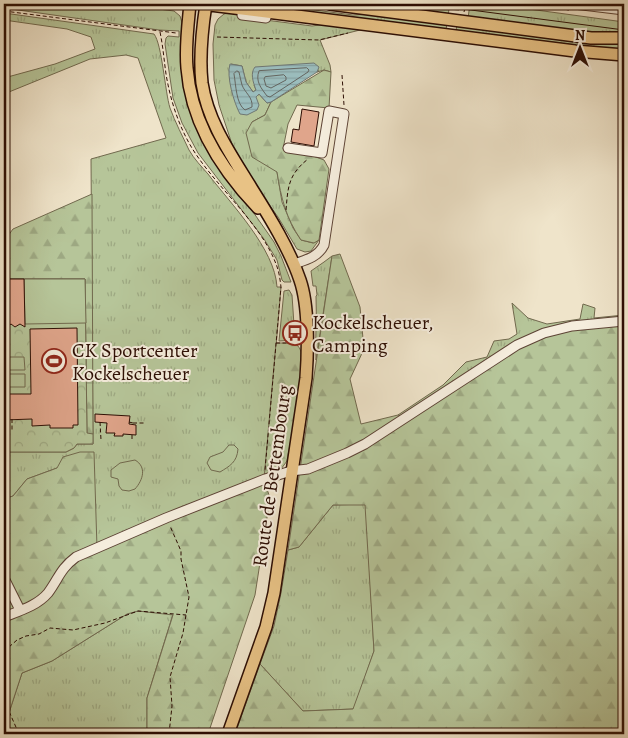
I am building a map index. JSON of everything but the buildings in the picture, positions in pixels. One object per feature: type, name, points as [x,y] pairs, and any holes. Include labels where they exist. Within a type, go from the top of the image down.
[{"type":"main road","name":"Route de Bettembourg","points":[[190,4],[187,70],[194,106],[201,127],[211,146],[244,194],[271,222]]},
{"type":"main road","points":[[202,4],[575,51],[624,55]]},
{"type":"main road","name":"Route de Bettembourg","points":[[206,4],[201,47],[202,83],[205,97],[215,128],[294,264],[303,290],[307,343],[306,378],[274,593],[266,627],[228,734]]},
{"type":"main road","points":[[330,4],[591,38],[624,38]]},
{"type":"street","points":[[574,4],[624,10]]},
{"type":"street","points":[[242,15],[302,22],[336,21]]},
{"type":"street","points":[[288,148],[322,153],[329,111],[344,114],[324,245],[314,257],[294,264]]},
{"type":"street","points":[[4,617],[38,603],[47,594],[64,566],[76,557],[166,518],[265,479],[291,471],[308,469],[348,453],[365,444],[509,350],[544,333],[572,326],[624,321]]},
{"type":"street","points":[[4,578],[20,610]]},
{"type":"path","points":[[4,11],[179,34]]},
{"type":"path","points":[[160,32],[170,95],[176,115],[189,142],[203,164],[261,238],[276,264],[281,287],[265,479]]},
{"type":"path","points":[[217,37],[319,40],[350,32]]},
{"type":"path","points":[[342,75],[344,114]]},
{"type":"path","points":[[286,210],[288,183],[295,170],[311,156]]},
{"type":"path","points":[[276,343],[307,343]]},
{"type":"path","points":[[12,420],[12,430]]},
{"type":"path","points":[[100,422],[101,440]]},
{"type":"path","points":[[129,422],[133,424],[146,423]]},
{"type":"path","points":[[132,434],[132,439]]},
{"type":"path","points":[[166,518],[181,551],[180,559],[189,597],[184,633],[170,677],[172,698],[169,734]]},
{"type":"path","points":[[9,647],[17,640],[39,634],[50,628],[73,630],[105,623],[138,611],[187,615]]},
{"type":"path","points":[[4,617],[9,647],[4,665]]},
{"type":"path","points":[[4,700],[19,734]]},
{"type":"green space","points":[[4,4],[120,4],[174,11],[180,16],[183,26],[182,60],[221,166],[274,242],[291,282],[284,282],[282,280],[277,260],[264,239],[198,153],[182,123],[173,98],[165,44],[168,36],[179,37],[179,31],[159,30],[4,8]]},
{"type":"green space","points":[[242,4],[268,4],[353,15],[373,14],[447,23],[446,30]]},
{"type":"green space","points":[[358,4],[460,4],[459,10],[449,9],[448,16]]},
{"type":"green space","points":[[470,4],[492,4],[624,22],[624,34],[600,35],[468,18]]},
{"type":"green space","points":[[237,11],[242,17],[312,26],[327,24],[364,29],[320,40],[331,72],[324,70],[254,85],[256,90],[253,92],[246,82],[242,66],[231,64],[256,96],[259,94],[267,103],[271,102],[265,115],[252,122],[277,172],[282,202],[293,228],[301,240],[313,243],[319,240],[311,251],[305,252],[297,249],[278,217],[243,168],[233,147],[219,105],[214,80],[213,44],[215,25],[224,14]]},
{"type":"green space","points":[[4,13],[154,34],[159,48],[170,108],[189,150],[250,227],[269,258],[277,287],[281,287],[265,479],[97,548],[57,468],[27,479],[13,496],[4,499],[4,452],[66,452],[77,444],[93,444],[91,159],[166,138],[138,58],[126,55],[90,59],[4,94],[4,78],[55,64],[95,49],[91,37],[67,29],[4,20]]},
{"type":"green space","points":[[457,24],[624,42],[624,48],[608,50],[456,31]]},
{"type":"green space","points":[[324,70],[331,72],[329,108],[297,105],[288,124],[283,149],[305,153],[324,160],[329,169],[319,240],[314,243],[301,240],[291,224],[280,190],[277,172],[252,157],[246,133],[252,122],[265,115],[271,102]]},
{"type":"green space","points":[[92,194],[93,434],[87,434],[85,279],[4,279],[4,241],[13,229]]},
{"type":"green space","points":[[340,254],[360,307],[364,349],[350,379],[361,424],[398,415],[405,417],[544,333],[624,321],[624,734],[235,734],[260,664],[303,711],[353,709],[374,651],[365,505],[333,505],[299,547],[288,550],[332,256]]},
{"type":"green space","points":[[332,256],[316,360],[317,295],[316,286],[313,286],[311,271]]},
{"type":"green space","points":[[4,279],[85,279],[87,433],[93,434],[93,444],[77,444],[66,452],[4,452]]},
{"type":"green space","points":[[24,279],[85,279],[86,323],[25,324]]},
{"type":"green space","points":[[289,290],[292,295],[295,340],[279,341],[284,291]]},
{"type":"green space","points":[[512,303],[528,318],[547,324],[580,319],[583,304],[595,308],[594,318],[624,315],[624,321],[405,417],[398,415],[443,385],[466,362],[487,357],[494,341],[509,339],[517,334]]},
{"type":"green space","points":[[276,343],[295,343],[300,349],[302,357],[300,386],[294,421],[287,461],[265,483],[270,498],[255,595],[208,734],[116,734],[147,732],[147,698],[173,615],[138,611],[127,614],[52,661],[22,673],[4,728],[4,499],[13,496],[27,479],[57,468],[63,457],[80,452],[94,452],[97,548],[264,479]]},
{"type":"green space","points":[[4,357],[24,357],[25,370],[4,370]]},
{"type":"green space","points":[[4,374],[25,374],[25,387],[4,387]]},
{"type":"green space","points":[[229,445],[234,445],[238,449],[235,460],[230,466],[220,472],[211,470],[207,463],[210,457],[223,452]]},
{"type":"green space","points":[[135,460],[141,466],[142,478],[135,489],[129,491],[122,490],[118,479],[111,477],[111,470],[120,463]]},
{"type":"green space","points":[[366,504],[374,651],[354,709],[303,711],[260,664],[274,626],[288,550],[299,547],[333,505]]},
{"type":"green space","points":[[138,611],[173,614],[147,698],[147,732],[116,734],[4,734],[4,728],[22,673],[52,661],[127,614]]},
{"type":"water","points":[[314,63],[319,67],[317,72],[271,102],[267,103],[259,94],[256,97],[259,105],[257,110],[247,115],[240,114],[231,89],[230,64],[242,66],[246,82],[253,92],[256,90],[252,75],[255,67]]},
{"type":"tram line","points":[[425,4],[624,30]]},
{"type":"place","name":"Kockelscheuer, Camping","points":[[295,333]]},
{"type":"place","name":"CK Sportcenter Kockelscheuer","points":[[54,361]]}]
